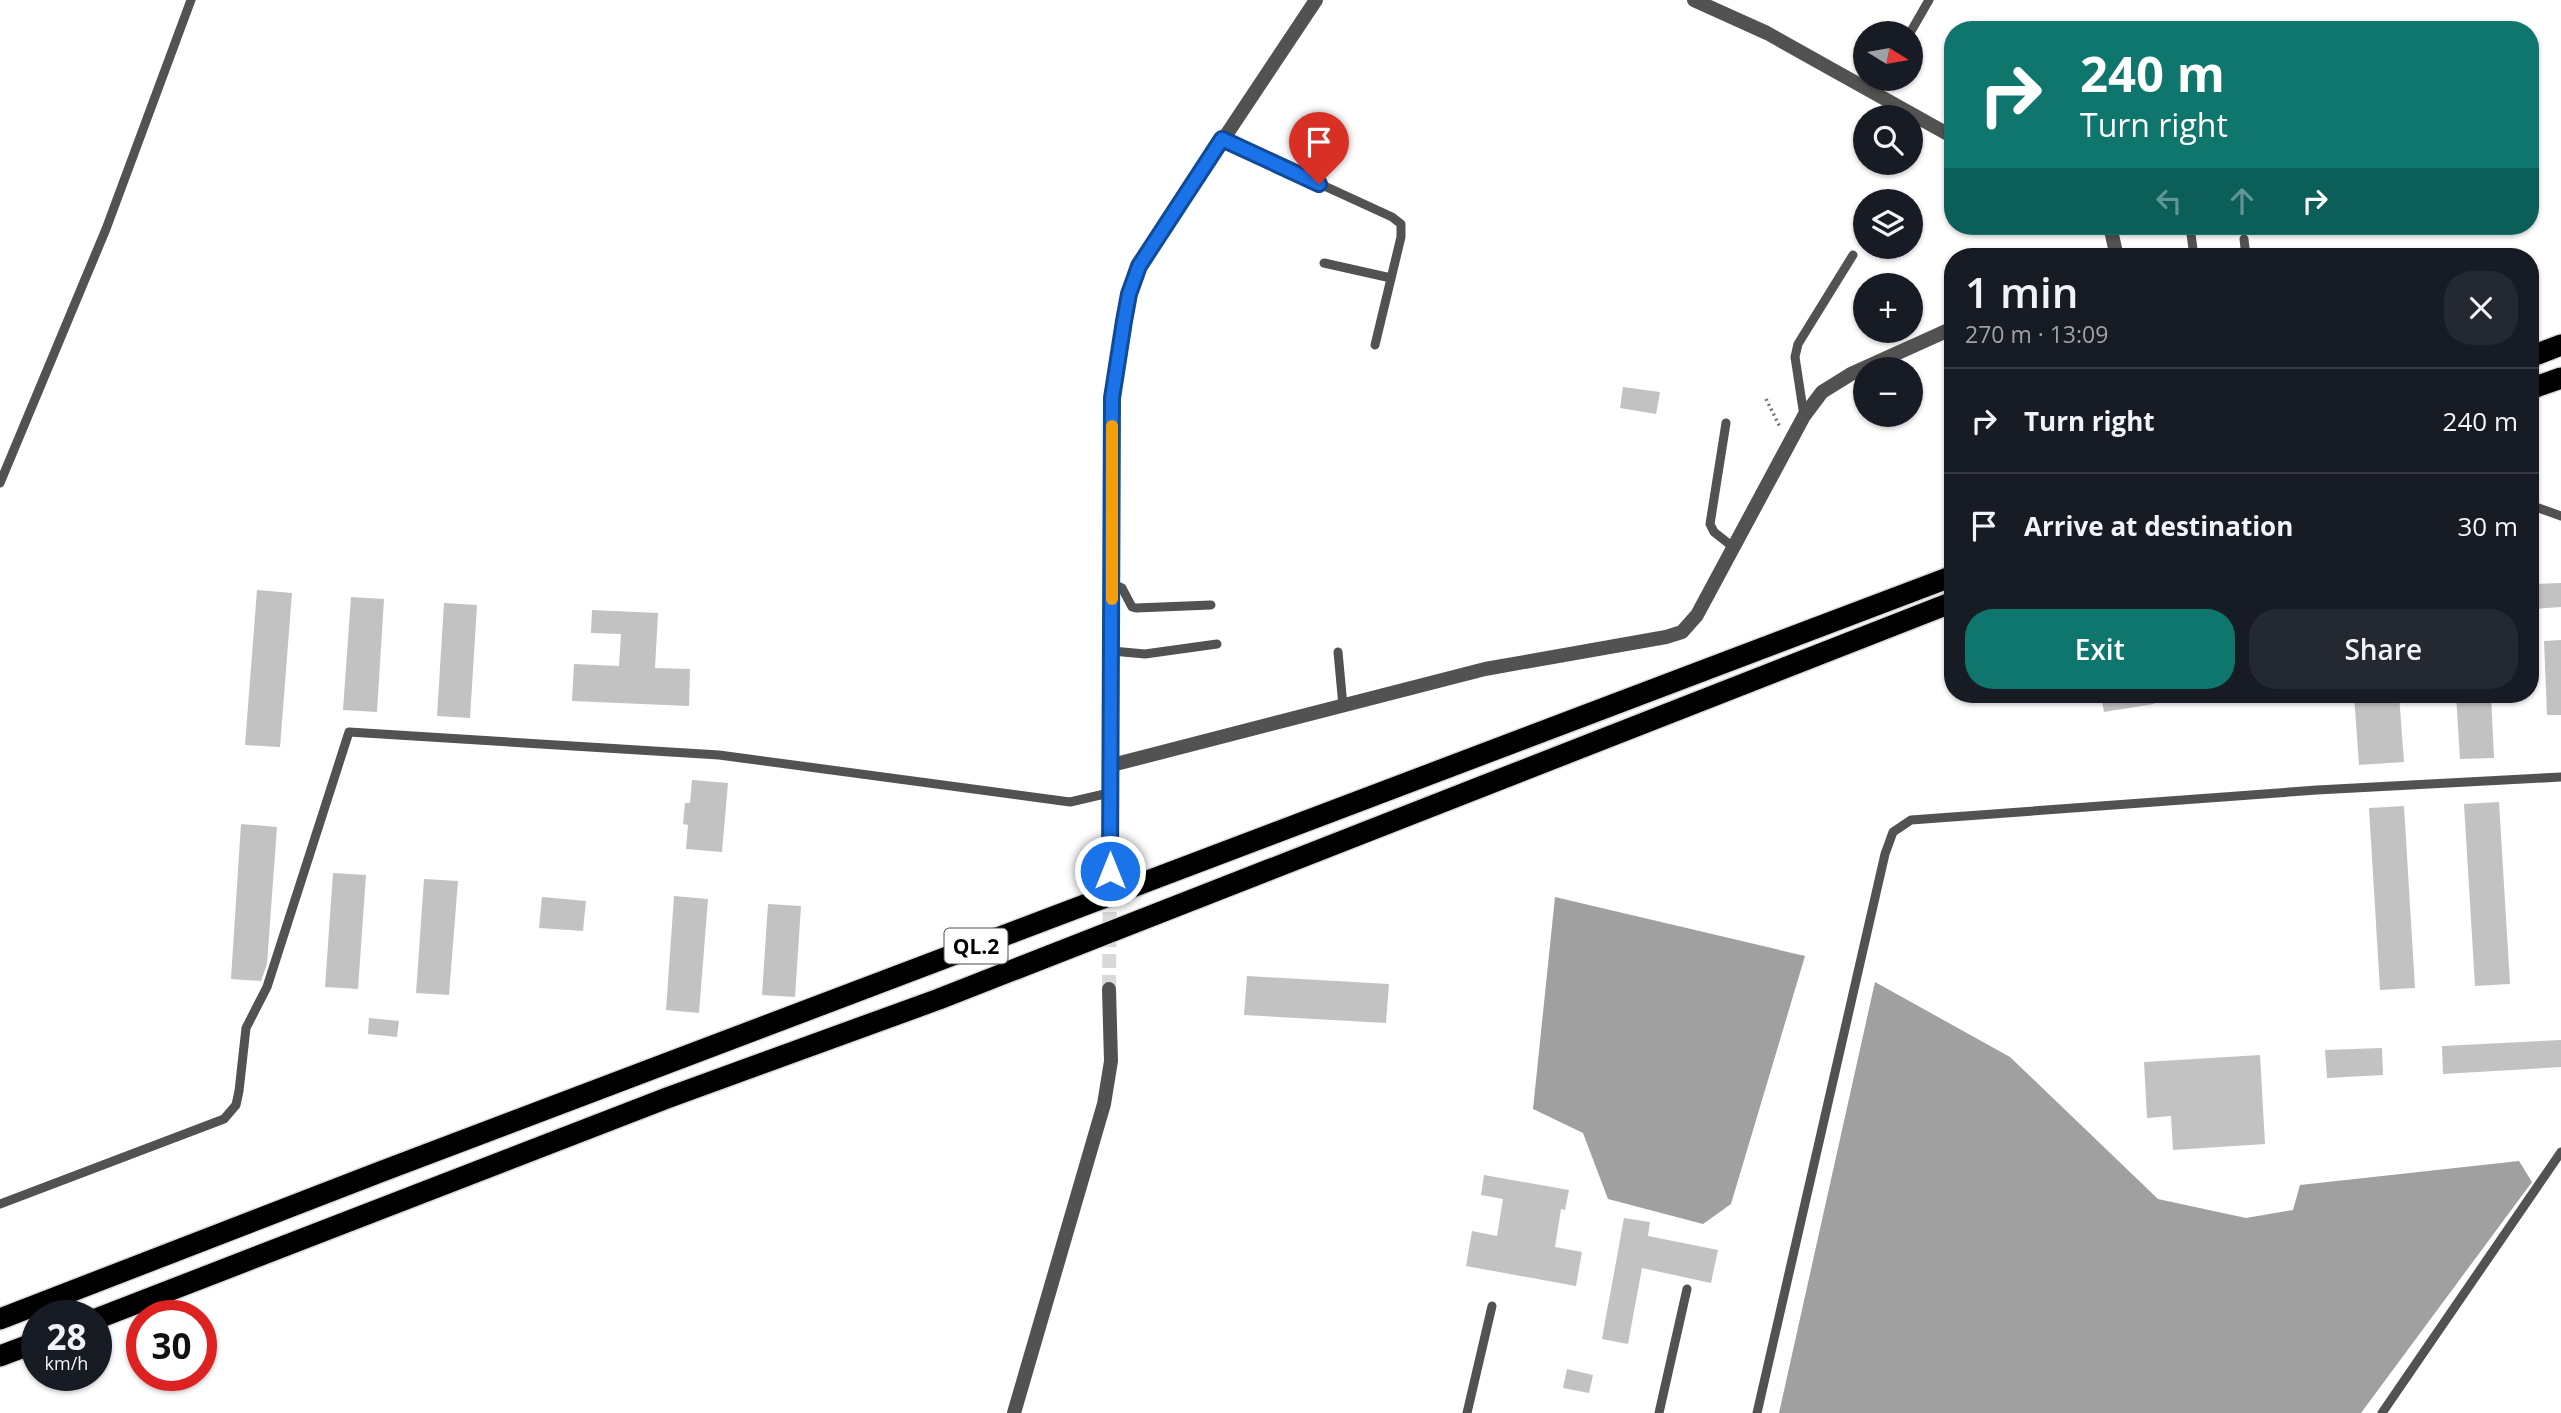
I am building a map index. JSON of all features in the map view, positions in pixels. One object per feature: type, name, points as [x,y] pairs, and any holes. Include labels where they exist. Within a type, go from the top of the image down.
[{"type":"highway","points":[[2539,354],[2561,345]]},
{"type":"highway","points":[[2539,386],[2561,378]]},
{"type":"highway","name":"QL.2","points":[[0,1319],[419,1157],[1944,579]]},
{"type":"highway","name":"QL.2","points":[[112,1313],[654,1103],[939,999],[1944,606]]},
{"type":"highway","points":[[0,1356],[21,1348]]},
{"type":"street","points":[[1110,871],[1112,398],[1129,294],[1139,266],[1316,0]]},
{"type":"street","points":[[1694,0],[1767,33],[1944,132]]},
{"type":"street","points":[[1112,765],[1485,669],[1666,638],[1682,632],[1697,615],[1788,444],[1822,392],[1851,374],[1944,332]]},
{"type":"street","points":[[1014,1413],[1104,1104],[1111,1061],[1109,989]]},
{"type":"lane","points":[[0,483],[106,229],[191,0]]},
{"type":"lane","points":[[1917,21],[1929,0]]},
{"type":"lane","points":[[1222,139],[1401,223],[1401,237],[1375,345]]},
{"type":"lane","points":[[2244,239],[2245,248]]},
{"type":"lane","points":[[1804,416],[1795,357],[1798,344],[1853,255]]},
{"type":"lane","points":[[1324,263],[1391,278]]},
{"type":"lane","points":[[1726,423],[1710,524],[1714,532],[1733,547]]},
{"type":"lane","points":[[2539,508],[2561,516]]},
{"type":"lane","points":[[1112,583],[1122,588],[1132,607],[1136,608],[1211,605]]},
{"type":"lane","points":[[1112,651],[1146,654],[1217,644]]},
{"type":"lane","points":[[1338,652],[1343,706]]},
{"type":"lane","points":[[0,1204],[224,1119],[231,1114],[239,1091],[246,1028],[267,987],[349,732],[719,755],[1070,802],[1109,793]]},
{"type":"lane","points":[[1757,1413],[1885,854],[1893,832],[1911,820],[2317,790],[2561,777]]},
{"type":"lane","points":[[2382,1413],[2561,1152]]},
{"type":"lane","points":[[1659,1413],[1687,1289]]},
{"type":"lane","points":[[1467,1413],[1492,1306]]},
{"type":"path","points":[[1766,399],[1788,444]]},
{"type":"shaded area","points":[[1555,897],[1805,956],[1731,1204],[1703,1224],[1608,1199],[1583,1133],[1533,1109]]},
{"type":"shaded area","points":[[1875,982],[2010,1057],[2158,1199],[2246,1218],[2293,1210],[2300,1185],[2519,1161],[2532,1182],[2361,1413],[1779,1413]]},
{"type":"building","points":[[1623,387],[1660,392],[1656,414],[1620,408]]},
{"type":"building","points":[[2561,583],[2561,607],[2539,609],[2539,584]]},
{"type":"building","points":[[257,590],[292,593],[280,747],[245,745]]},
{"type":"building","points":[[351,597],[384,599],[377,712],[343,710]]},
{"type":"building","points":[[444,603],[477,605],[470,718],[437,716]]},
{"type":"building","points":[[592,610],[658,613],[655,668],[690,669],[689,706],[572,701],[574,664],[619,666],[621,634],[591,633]]},
{"type":"building","points":[[2561,640],[2561,715],[2547,715],[2544,641]]},
{"type":"building","points":[[2102,703],[2154,703],[2154,704],[2104,712]]},
{"type":"building","points":[[2355,703],[2400,703],[2404,762],[2359,765]]},
{"type":"building","points":[[2456,703],[2491,703],[2494,758],[2460,759]]},
{"type":"building","points":[[692,780],[728,783],[722,852],[686,849],[688,825],[683,824],[685,803],[690,803]]},
{"type":"building","points":[[2499,802],[2510,984],[2475,986],[2464,804]]},
{"type":"building","points":[[2404,806],[2415,988],[2380,990],[2369,808]]},
{"type":"building","points":[[241,824],[277,827],[267,964],[261,981],[231,979]]},
{"type":"building","points":[[333,873],[366,875],[358,989],[325,987]]},
{"type":"building","points":[[424,879],[458,881],[449,995],[416,993]]},
{"type":"building","points":[[674,896],[708,899],[699,1013],[666,1010]]},
{"type":"building","points":[[542,897],[586,901],[583,931],[539,928]]},
{"type":"building","points":[[768,904],[801,906],[795,997],[762,995]]},
{"type":"building","points":[[1247,976],[1389,984],[1386,1023],[1244,1015]]},
{"type":"building","points":[[369,1018],[399,1021],[397,1037],[368,1034]]},
{"type":"building","points":[[2561,1040],[2561,1067],[2443,1074],[2442,1046]]},
{"type":"building","points":[[2382,1048],[2383,1075],[2327,1078],[2325,1050]]},
{"type":"building","points":[[2260,1055],[2265,1144],[2173,1150],[2171,1116],[2147,1118],[2144,1062]]},
{"type":"building","points":[[1484,1175],[1569,1190],[1565,1210],[1561,1209],[1555,1247],[1582,1252],[1576,1286],[1466,1266],[1472,1231],[1497,1236],[1503,1199],[1481,1195]]},
{"type":"building","points":[[1624,1218],[1650,1222],[1648,1236],[1718,1250],[1711,1283],[1642,1268],[1628,1344],[1602,1339]]},
{"type":"building","points":[[1567,1369],[1593,1375],[1589,1393],[1563,1388]]},
{"type":"tunnel","points":[[1109,989],[1110,871]]},
{"type":"slow traffic","points":[[1112,426],[1112,599]]},
{"type":"route","points":[[1110,871],[1112,398],[1129,294],[1139,266],[1222,139],[1319,184]]}]
